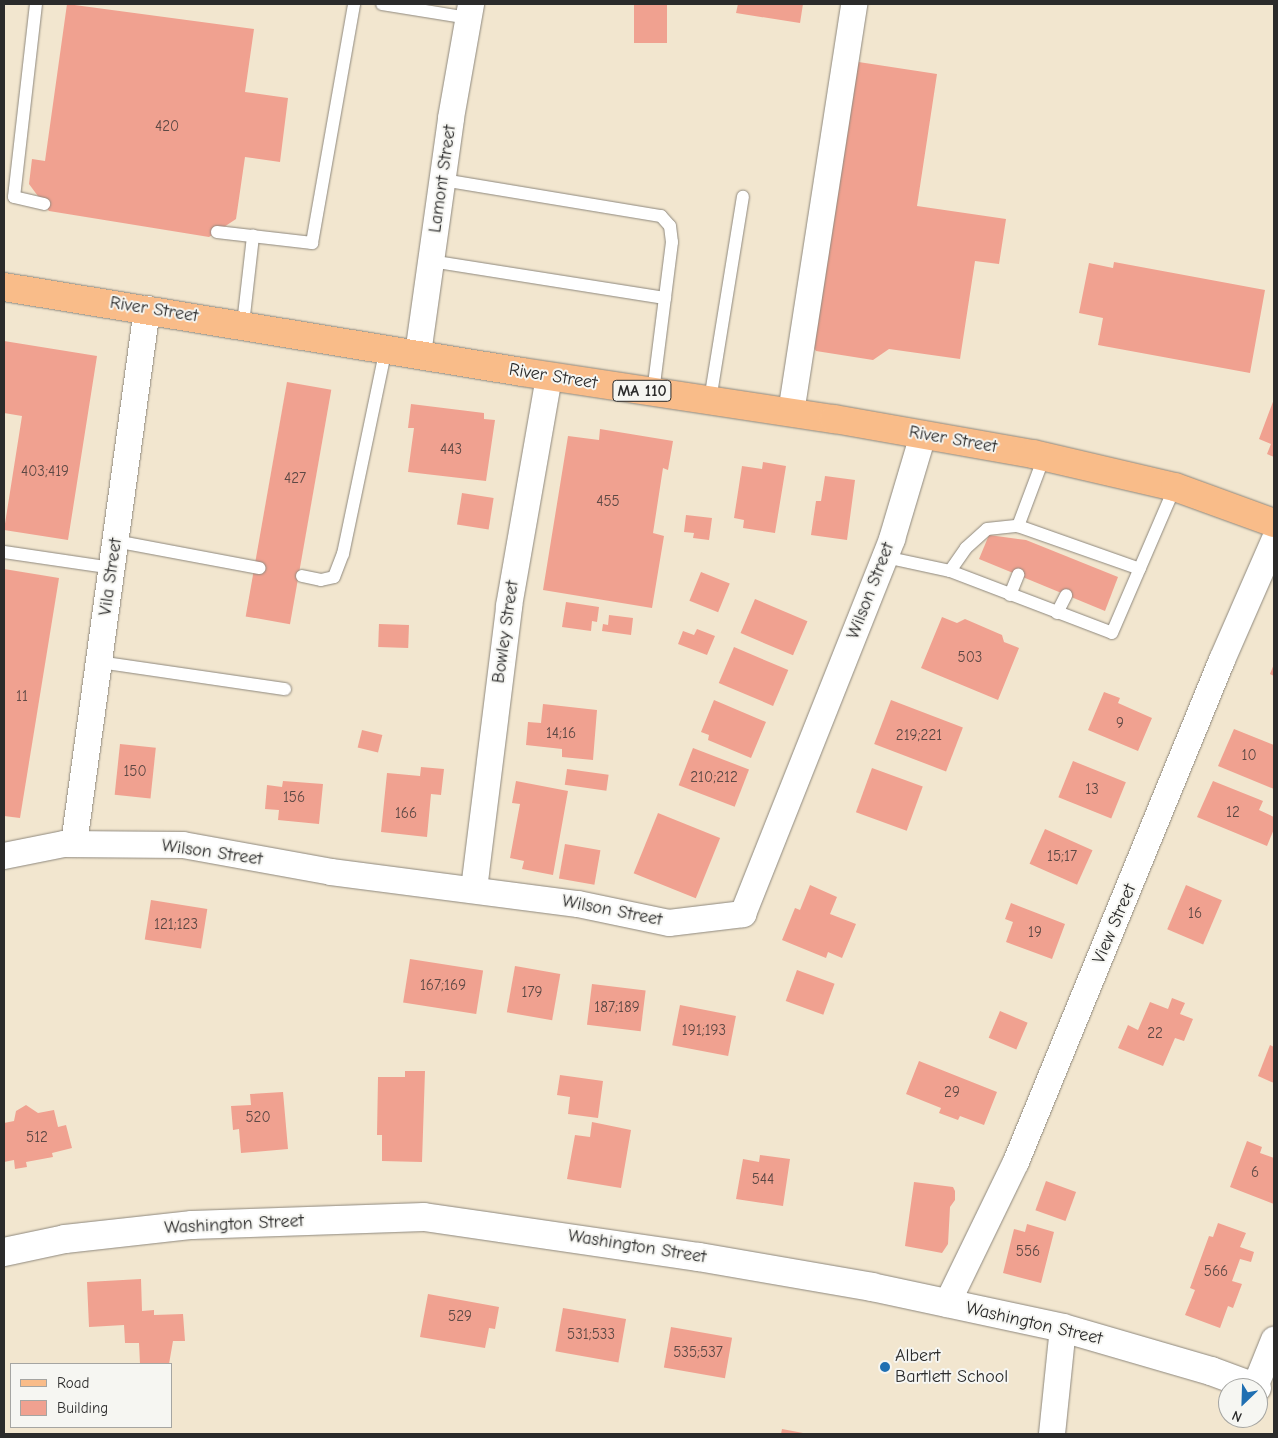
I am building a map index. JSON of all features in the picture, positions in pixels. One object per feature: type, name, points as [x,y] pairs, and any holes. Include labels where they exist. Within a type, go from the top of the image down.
[{"type":"main road","name":"River Street","points":[[4,286],[549,376],[791,413],[1044,457],[1176,487],[1274,523]]},
{"type":"street","points":[[791,413],[854,4]]},
{"type":"street","name":"Lamont Street","points":[[418,354],[470,11]]},
{"type":"street","name":"Vila Street","points":[[74,844],[147,309]]},
{"type":"street","name":"Bowley Street","points":[[474,889],[509,606],[549,376]]},
{"type":"street","name":"Wilson Street","points":[[4,856],[74,844],[183,845],[331,872],[474,889],[578,904],[669,923],[743,914],[885,557],[923,435]]},
{"type":"street","name":"View Street","points":[[947,1304],[1016,1162],[1163,810],[1222,660],[1274,541]]},
{"type":"street","name":"Washington Street","points":[[4,1252],[64,1239],[192,1225],[424,1217],[690,1255],[947,1304],[1063,1328],[1211,1370],[1232,1378]]},
{"type":"street","points":[[1052,1434],[1063,1328]]},
{"type":"street","points":[[1264,1378],[1274,1340]]},
{"type":"lane","points":[[36,4],[14,197],[44,204]]},
{"type":"lane","points":[[217,232],[312,243],[354,4]]},
{"type":"lane","points":[[382,4],[470,11]]},
{"type":"lane","points":[[443,180],[661,216],[670,226],[672,242],[653,392]]},
{"type":"lane","points":[[710,400],[744,198]]},
{"type":"lane","points":[[243,324],[253,236]]},
{"type":"lane","points":[[432,260],[665,298]]},
{"type":"lane","points":[[302,576],[321,580],[334,577],[343,554],[386,349]]},
{"type":"lane","points":[[1018,526],[1044,457]]},
{"type":"lane","points":[[885,557],[950,571],[1112,633],[1176,487]]},
{"type":"lane","points":[[950,571],[966,548],[987,529],[1018,526],[1035,538],[1086,550],[1140,569]]},
{"type":"lane","points":[[115,541],[259,568]]},
{"type":"lane","points":[[1080,562],[1086,550]]},
{"type":"lane","points":[[4,552],[112,568]]},
{"type":"lane","points":[[1010,595],[1018,576]]},
{"type":"lane","points":[[1058,613],[1066,595]]},
{"type":"lane","points":[[99,662],[285,689]]},
{"type":"building","points":[[67,4],[254,29],[245,92],[288,98],[280,162],[245,157],[236,219],[209,237],[49,211],[29,184],[32,159],[45,161]]},
{"type":"building","points":[[634,4],[667,4],[667,43],[634,43]]},
{"type":"building","points":[[738,4],[803,4],[800,23],[736,13]]},
{"type":"building","points":[[852,61],[937,74],[917,206],[1006,219],[999,264],[975,261],[960,359],[889,349],[873,360],[816,351],[805,334]]},
{"type":"building","points":[[1114,262],[1265,290],[1250,373],[1098,345],[1103,318],[1079,313],[1089,263],[1113,268]]},
{"type":"building","points":[[4,341],[97,356],[68,540],[4,530],[22,416],[4,413]]},
{"type":"building","points":[[287,382],[331,390],[290,624],[246,616]]},
{"type":"building","points":[[1274,399],[1274,457],[1267,454],[1271,444],[1259,439]]},
{"type":"building","points":[[411,404],[484,413],[484,419],[495,420],[486,481],[408,472],[414,428],[408,428]]},
{"type":"building","points":[[600,429],[673,441],[668,470],[663,468],[653,533],[664,536],[652,608],[543,590],[568,436],[599,440]]},
{"type":"building","points":[[763,462],[786,466],[775,533],[743,528],[744,520],[734,518],[742,466],[762,469]]},
{"type":"building","points":[[825,476],[855,480],[847,540],[811,535],[816,501],[821,501]]},
{"type":"building","points":[[462,493],[494,498],[489,530],[457,525]]},
{"type":"building","points":[[686,515],[712,518],[709,540],[693,538],[694,533],[684,532]]},
{"type":"building","points":[[989,535],[1026,540],[1118,577],[1105,611],[979,559]]},
{"type":"building","points":[[4,569],[59,578],[20,818],[4,816]]},
{"type":"building","points":[[701,572],[730,584],[718,612],[689,601]]},
{"type":"building","points":[[755,599],[807,621],[793,655],[741,633]]},
{"type":"building","points":[[566,602],[599,607],[597,622],[592,621],[591,631],[562,627]]},
{"type":"building","points":[[609,615],[633,618],[631,635],[602,631],[603,624],[608,625]]},
{"type":"building","points":[[942,617],[957,623],[965,619],[1002,635],[1004,642],[1019,648],[998,700],[921,668]]},
{"type":"building","points":[[379,624],[409,625],[408,648],[378,647]]},
{"type":"building","points":[[697,629],[715,636],[707,655],[678,644],[683,631],[694,635]]},
{"type":"building","points":[[734,647],[788,670],[773,706],[719,683]]},
{"type":"building","points":[[1274,664],[1274,676],[1270,674]]},
{"type":"building","points":[[1104,692],[1120,698],[1118,703],[1152,718],[1138,751],[1088,730]]},
{"type":"building","points":[[714,700],[766,722],[751,758],[708,740],[709,735],[701,732]]},
{"type":"building","points":[[891,700],[963,728],[946,771],[874,744]]},
{"type":"building","points":[[543,704],[597,710],[593,760],[562,757],[562,749],[526,745],[528,722],[541,723]]},
{"type":"building","points":[[1234,729],[1274,745],[1274,789],[1218,766]]},
{"type":"building","points":[[362,730],[382,735],[378,753],[358,747]]},
{"type":"building","points":[[120,744],[156,748],[150,798],[115,795]]},
{"type":"building","points":[[693,748],[749,770],[735,807],[679,785]]},
{"type":"building","points":[[1073,761],[1126,782],[1111,819],[1058,797]]},
{"type":"building","points":[[421,767],[444,769],[441,795],[431,794],[427,837],[381,832],[387,773],[420,776]]},
{"type":"building","points":[[872,768],[923,786],[907,831],[856,812]]},
{"type":"building","points":[[567,769],[609,775],[606,791],[565,785]]},
{"type":"building","points":[[283,781],[323,784],[319,824],[278,820],[279,810],[265,809],[267,785],[282,787]]},
{"type":"building","points":[[516,781],[568,791],[553,875],[522,869],[524,861],[510,858],[520,804],[512,803]]},
{"type":"building","points":[[1213,781],[1263,801],[1259,810],[1274,817],[1274,829],[1267,846],[1197,817]]},
{"type":"building","points":[[658,813],[720,838],[696,898],[634,873]]},
{"type":"building","points":[[1045,829],[1093,850],[1077,885],[1030,864]]},
{"type":"building","points":[[565,844],[600,850],[594,885],[559,878]]},
{"type":"building","points":[[810,885],[837,897],[830,914],[856,924],[842,958],[828,952],[826,958],[782,940],[795,908],[800,910]]},
{"type":"building","points":[[1186,885],[1222,900],[1203,944],[1167,929]]},
{"type":"building","points":[[151,900],[207,909],[201,948],[145,940]]},
{"type":"building","points":[[1011,903],[1065,924],[1052,959],[1006,942],[1013,922],[1005,919]]},
{"type":"building","points":[[410,959],[483,971],[476,1014],[403,1002]]},
{"type":"building","points":[[515,966],[560,974],[552,1020],[507,1012]]},
{"type":"building","points":[[797,970],[835,984],[823,1015],[786,1001]]},
{"type":"building","points":[[592,984],[646,991],[641,1031],[587,1025]]},
{"type":"building","points":[[1172,998],[1185,1003],[1180,1014],[1193,1019],[1184,1041],[1175,1038],[1163,1066],[1118,1048],[1128,1025],[1138,1030],[1150,1002],[1168,1009]]},
{"type":"building","points":[[680,1005],[736,1016],[728,1056],[672,1045]]},
{"type":"building","points":[[1000,1011],[1028,1023],[1016,1049],[989,1038]]},
{"type":"building","points":[[1270,1045],[1274,1047],[1274,1083],[1258,1076]]},
{"type":"building","points":[[919,1061],[997,1092],[984,1125],[960,1116],[958,1120],[939,1113],[941,1108],[906,1094]]},
{"type":"building","points":[[405,1071],[425,1071],[422,1162],[382,1161],[382,1135],[377,1135],[378,1077],[405,1077]]},
{"type":"building","points":[[560,1075],[603,1081],[598,1118],[568,1114],[570,1097],[557,1095]]},
{"type":"building","points":[[283,1092],[288,1149],[241,1153],[239,1129],[233,1130],[231,1106],[251,1105],[250,1094]]},
{"type":"building","points":[[26,1105],[38,1113],[54,1110],[58,1127],[66,1125],[72,1148],[52,1153],[53,1157],[26,1162],[27,1167],[15,1169],[14,1160],[4,1162],[4,1123],[14,1121],[16,1111]]},
{"type":"building","points":[[592,1122],[631,1130],[621,1188],[567,1179],[575,1135],[590,1137]]},
{"type":"building","points":[[1247,1141],[1262,1147],[1260,1153],[1274,1158],[1274,1204],[1230,1187]]},
{"type":"building","points":[[760,1155],[790,1159],[783,1206],[736,1199],[743,1159],[759,1162]]},
{"type":"building","points":[[1046,1181],[1076,1192],[1065,1221],[1035,1210]]},
{"type":"building","points":[[914,1182],[953,1187],[955,1191],[955,1200],[950,1207],[948,1244],[942,1253],[905,1246]]},
{"type":"building","points":[[1218,1223],[1246,1233],[1240,1247],[1254,1252],[1251,1262],[1240,1259],[1232,1281],[1242,1284],[1233,1308],[1228,1306],[1220,1328],[1185,1315],[1195,1290],[1190,1288],[1209,1236],[1213,1237]]},
{"type":"building","points":[[1027,1224],[1054,1232],[1041,1283],[1003,1273],[1014,1229],[1025,1232]]},
{"type":"building","points":[[141,1279],[142,1311],[154,1310],[154,1315],[183,1314],[185,1341],[173,1341],[169,1363],[140,1363],[139,1343],[125,1343],[124,1325],[89,1327],[87,1282]]},
{"type":"building","points":[[428,1294],[499,1307],[495,1329],[489,1328],[485,1348],[420,1337]]},
{"type":"building","points":[[563,1308],[626,1319],[618,1362],[555,1351]]},
{"type":"building","points":[[671,1327],[732,1338],[725,1378],[664,1367]]},
{"type":"building","points":[[782,1429],[803,1433],[803,1434],[781,1434]]},
{"type":"place","name":"Albert Bartlett School","points":[[885,1367]]}]
